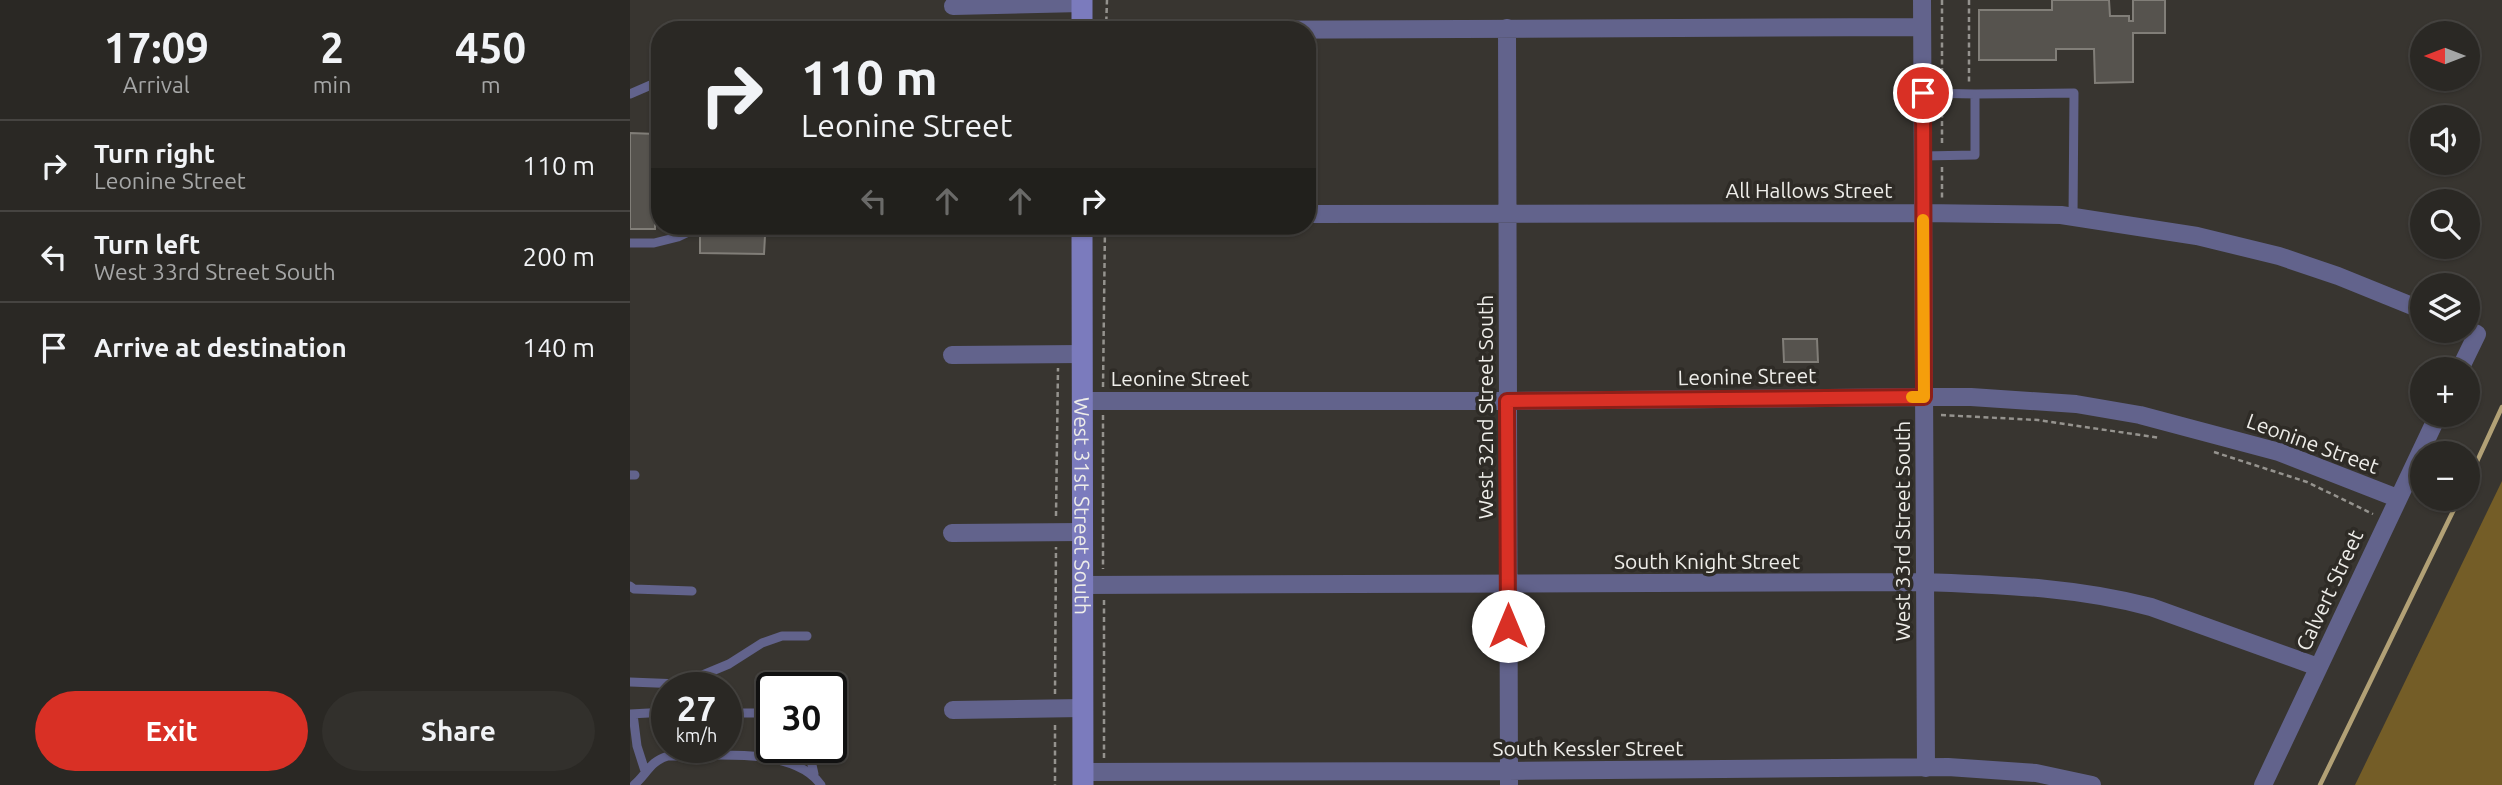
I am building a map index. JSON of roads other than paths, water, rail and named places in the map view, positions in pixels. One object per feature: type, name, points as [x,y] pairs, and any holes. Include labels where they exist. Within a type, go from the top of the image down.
[{"type":"street","name":"West 33rd Street South","points":[[1922,0],[1926,768]]},
{"type":"street","points":[[953,6],[1082,1],[1082,21]]},
{"type":"street","points":[[1316,30],[1922,27]]},
{"type":"street","name":"West 32nd Street South","points":[[1507,29],[1509,778]]},
{"type":"street","name":"All Hallows Street","points":[[1316,215],[1923,213],[2073,217],[2197,236],[2279,256],[2410,305]]},
{"type":"street","name":"West 31st Street South","points":[[1083,235],[1083,354],[1093,401],[1083,532],[1093,585],[1083,708],[1083,778]]},
{"type":"street","points":[[952,355],[1083,354]]},
{"type":"street","name":"Leonine Street","points":[[1093,401],[1971,397],[2076,404],[2140,415],[2279,452],[2397,498]]},
{"type":"street","name":"Calvert Street","points":[[2263,785],[2432,427]]},
{"type":"street","points":[[952,533],[1083,532]]},
{"type":"street","name":"South Knight Street","points":[[1093,585],[1925,583],[2039,586],[2124,600],[2170,612],[2318,667]]},
{"type":"street","points":[[953,710],[1083,708]]},
{"type":"street","name":"South Kessler Street","points":[[1083,778],[1104,771],[1509,778],[1926,768],[2004,770],[2055,776],[2092,785]]},
{"type":"lane","points":[[630,94],[651,86]]},
{"type":"lane","points":[[1923,93],[2074,93],[2073,217]]},
{"type":"lane","points":[[1923,156],[1975,155],[1972,94]]},
{"type":"lane","points":[[630,243],[654,243],[682,235]]},
{"type":"lane","points":[[630,586],[634,589],[692,591]]},
{"type":"lane","points":[[630,682],[681,684],[729,664],[762,643],[782,636],[807,636]]},
{"type":"lane","points":[[645,771],[637,746],[632,714],[651,713]]},
{"type":"lane","points":[[634,785],[658,758],[668,756],[760,756],[791,764],[814,774]]},
{"type":"lane","points":[[812,763],[821,785]]},
{"type":"waterway","points":[[2480,455],[2502,407]]},
{"type":"waterway","points":[[2320,785],[2453,511]]}]
